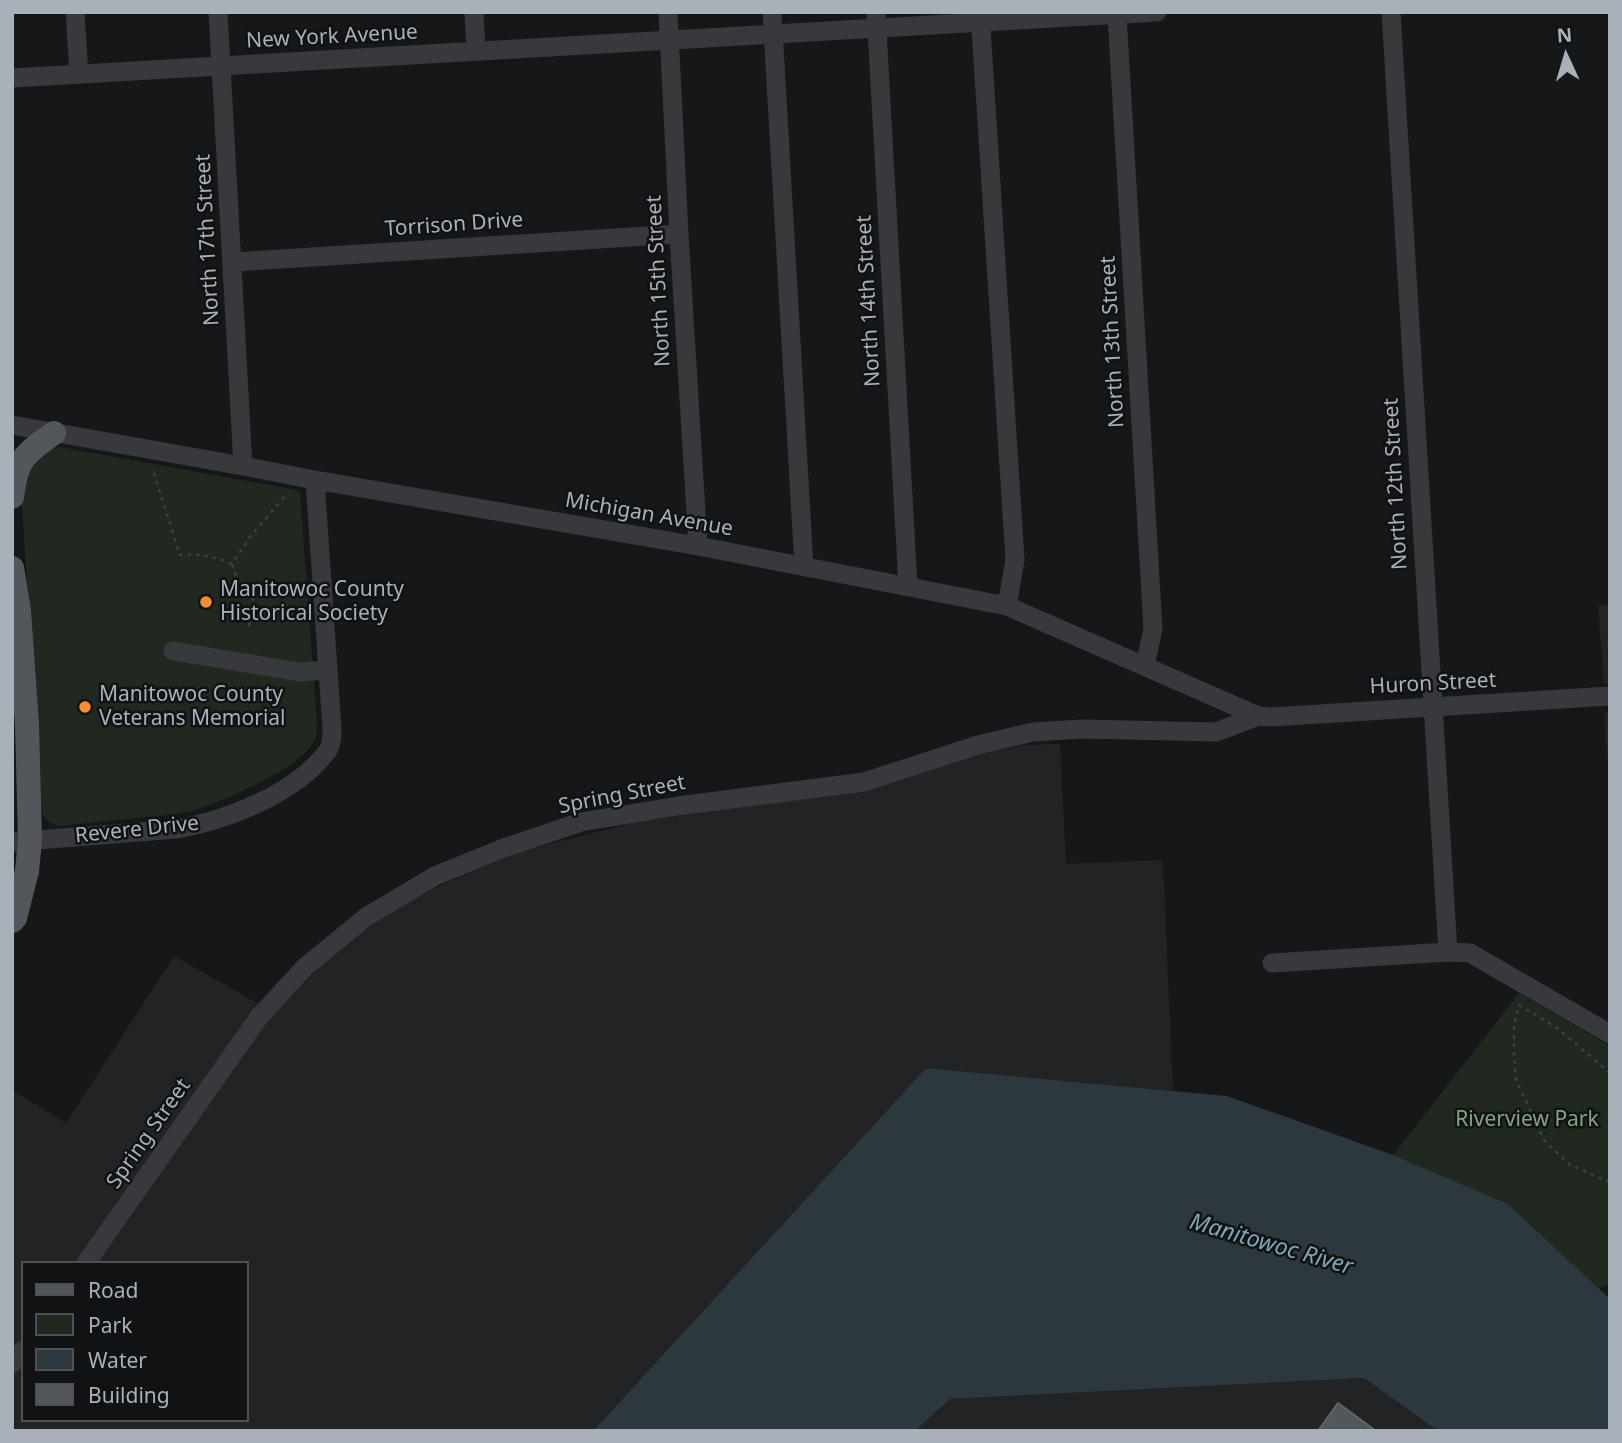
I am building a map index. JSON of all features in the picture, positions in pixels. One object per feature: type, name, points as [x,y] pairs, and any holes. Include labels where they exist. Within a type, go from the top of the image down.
[{"type":"main road","points":[[12,498],[16,470],[22,459],[26,453],[54,433]]},
{"type":"main road","points":[[12,568],[27,725],[18,838],[27,871],[12,921]]},
{"type":"street","points":[[75,12],[79,74]]},
{"type":"street","name":"North 17th Street","points":[[218,12],[243,466]]},
{"type":"street","points":[[474,12],[476,51]]},
{"type":"street","name":"North 15th Street","points":[[668,12],[698,546]]},
{"type":"street","points":[[772,12],[804,567]]},
{"type":"street","name":"New York Avenue","points":[[12,78],[774,34],[877,20],[1157,12]]},
{"type":"street","name":"North 12th Street","points":[[1391,12],[1448,952]]},
{"type":"street","name":"North 13th Street","points":[[1117,15],[1153,629],[1145,666]]},
{"type":"street","points":[[980,17],[1015,560],[1007,606]]},
{"type":"street","name":"North 14th Street","points":[[877,20],[908,586]]},
{"type":"street","name":"Torrison Drive","points":[[233,262],[679,234]]},
{"type":"street","name":"Michigan Avenue","points":[[12,425],[698,546],[1007,606],[1258,716]]},
{"type":"street","name":"Revere Drive","points":[[18,838],[176,829],[221,819],[257,804],[307,774],[330,748],[332,730],[315,480]]},
{"type":"street","points":[[173,650],[299,672],[328,670]]},
{"type":"street","name":"Huron Street","points":[[1258,716],[1610,696]]},
{"type":"street","name":"Spring Street","points":[[87,1261],[259,1017],[305,967],[366,917],[435,876],[501,849],[581,822],[678,806],[864,782],[978,745],[1033,732],[1082,729],[1216,732],[1258,716]]},
{"type":"street","points":[[1272,963],[1448,952],[1470,953],[1610,1034]]},
{"type":"path","points":[[154,473],[180,555],[198,554],[232,564],[238,581],[252,589],[253,604],[247,631]]},
{"type":"path","points":[[232,564],[250,537],[286,495]]},
{"type":"path","points":[[1610,1073],[1557,1028],[1519,1006],[1514,1025],[1516,1080],[1544,1140],[1570,1165],[1610,1182]]},
{"type":"shaded area","points":[[1610,605],[1610,683],[1604,683],[1598,606]]},
{"type":"shaded area","points":[[1604,712],[1610,712],[1610,793]]},
{"type":"shaded area","points":[[1060,744],[1066,864],[1163,860],[1173,1091],[926,1068],[593,1431],[12,1431],[12,1090],[66,1123],[174,956],[276,1012],[316,970],[354,936],[398,907],[518,852],[636,822],[868,790],[977,755],[1023,745]]},
{"type":"shaded area","points":[[1364,1378],[1438,1431],[915,1431],[950,1399]]},
{"type":"green space","points":[[60,447],[297,490],[300,493],[317,728],[313,743],[291,764],[254,786],[183,813],[60,826],[50,823],[44,817],[41,810],[21,489],[38,452],[46,448]]},
{"type":"green space","name":"Riverview Park","points":[[1519,993],[1610,1046],[1610,1283],[1599,1289],[1508,1204],[1393,1155]]},
{"type":"water","name":"Manitowoc River","points":[[926,1068],[1227,1096],[1393,1155],[1508,1204],[1610,1299],[1610,1431],[1438,1431],[1364,1378],[950,1399],[915,1431],[593,1431]]},
{"type":"building","points":[[1338,1403],[1376,1431],[1318,1431]]},
{"type":"place","name":"Manitowoc County Historical Society","points":[[206,602]]},
{"type":"place","name":"Manitowoc County Veterans Memorial","points":[[85,707]]}]
